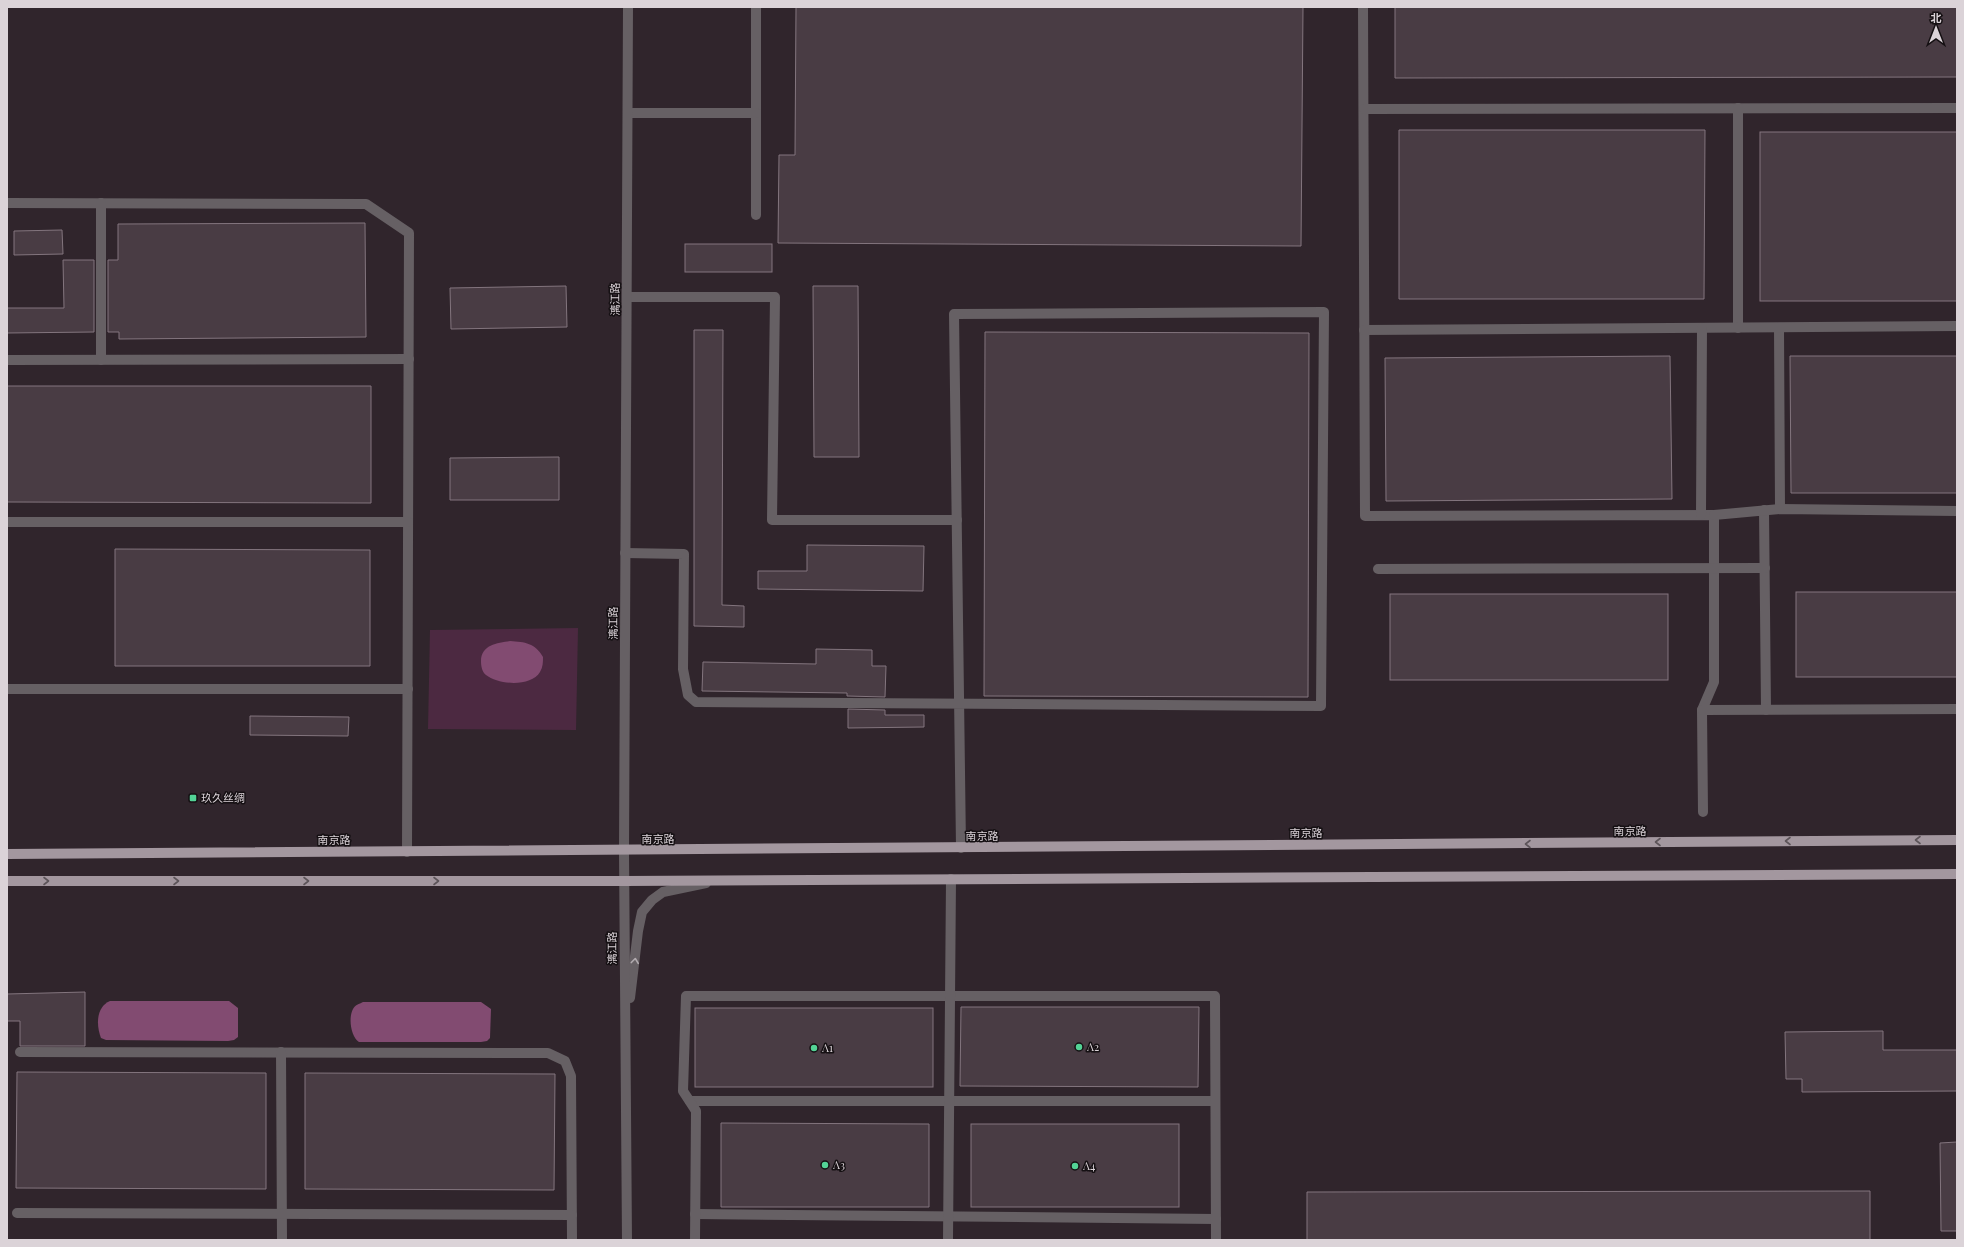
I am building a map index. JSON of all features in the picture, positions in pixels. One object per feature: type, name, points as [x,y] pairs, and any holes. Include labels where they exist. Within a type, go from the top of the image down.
[{"type":"main road","name":"南京路","points":[[7,854],[624,851],[1957,840]]},
{"type":"main road","points":[[7,881],[722,880],[1957,874]]},
{"type":"street","name":"漓江路","points":[[627,1240],[624,851],[628,7]]},
{"type":"street","points":[[756,7],[756,215]]},
{"type":"street","points":[[1363,7],[1365,516],[1714,515],[1780,509],[1957,511]]},
{"type":"street","points":[[1738,108],[1738,328]]},
{"type":"street","points":[[1364,109],[1957,108]]},
{"type":"street","points":[[628,113],[756,113]]},
{"type":"street","points":[[7,203],[366,204],[409,233],[407,852]]},
{"type":"street","points":[[101,360],[102,203]]},
{"type":"street","points":[[627,297],[775,297],[772,520],[957,520]]},
{"type":"street","points":[[625,553],[684,554],[683,669],[688,695],[696,702],[959,704],[1321,706],[1324,312],[954,314],[957,520],[959,704],[961,848]]},
{"type":"street","points":[[1364,330],[1957,326]]},
{"type":"street","points":[[1701,515],[1702,328]]},
{"type":"street","points":[[1779,328],[1780,509]]},
{"type":"street","points":[[7,360],[409,359]]},
{"type":"street","points":[[1764,510],[1766,710]]},
{"type":"street","points":[[1703,812],[1702,710],[1714,682],[1714,515]]},
{"type":"street","points":[[7,522],[408,522]]},
{"type":"street","points":[[1378,570],[1765,568]]},
{"type":"street","points":[[7,689],[408,689]]},
{"type":"street","points":[[1702,710],[1957,709]]},
{"type":"street","points":[[948,1240],[951,879]]},
{"type":"street","points":[[625,1042],[638,931],[642,912],[652,900],[663,892],[722,880]]},
{"type":"street","points":[[695,1240],[696,1111],[683,1091],[686,996],[1215,996],[1216,1240]]},
{"type":"street","points":[[20,1052],[548,1053],[565,1061],[571,1076],[572,1240]]},
{"type":"street","points":[[281,1052],[282,1240]]},
{"type":"street","points":[[690,1101],[1215,1101]]},
{"type":"street","points":[[17,1213],[572,1215]]},
{"type":"street","points":[[695,1214],[1216,1218]]},
{"type":"shaded area","points":[[578,628],[576,730],[428,729],[430,630]]},
{"type":"shaded area","points":[[510,641],[529,644],[540,652],[543,657],[543,664],[536,677],[530,680],[514,683],[499,681],[486,675],[481,661],[484,651],[491,646]]},
{"type":"shaded area","points":[[110,1001],[229,1001],[238,1008],[238,1037],[234,1040],[228,1041],[106,1040],[101,1038],[99,1033],[98,1017],[102,1007]]},
{"type":"shaded area","points":[[363,1002],[481,1002],[491,1009],[490,1038],[487,1041],[481,1042],[359,1042],[356,1040],[352,1032],[351,1013],[357,1005]]},
{"type":"building","points":[[796,7],[1303,7],[1301,246],[778,243],[779,155],[795,155]]},
{"type":"building","points":[[1395,7],[1957,7],[1957,77],[1395,78]]},
{"type":"building","points":[[1399,130],[1705,130],[1704,299],[1399,299]]},
{"type":"building","points":[[1760,132],[1957,132],[1957,301],[1760,301]]},
{"type":"building","points":[[365,223],[366,337],[119,339],[119,332],[108,332],[108,260],[118,260],[118,224]]},
{"type":"building","points":[[62,230],[63,254],[14,255],[14,231]]},
{"type":"building","points":[[685,244],[772,244],[772,272],[685,272]]},
{"type":"building","points":[[63,260],[94,260],[94,332],[7,333],[7,308],[64,308]]},
{"type":"building","points":[[566,286],[567,327],[451,329],[450,288]]},
{"type":"building","points":[[813,286],[858,286],[859,457],[814,457]]},
{"type":"building","points":[[694,330],[723,330],[722,605],[744,606],[744,627],[694,626]]},
{"type":"building","points":[[985,332],[1309,333],[1308,697],[984,696]]},
{"type":"building","points":[[1670,356],[1672,499],[1386,501],[1385,358]]},
{"type":"building","points":[[1790,356],[1957,356],[1957,493],[1791,493]]},
{"type":"building","points":[[7,386],[371,386],[371,503],[7,502]]},
{"type":"building","points":[[559,457],[559,500],[450,500],[450,458]]},
{"type":"building","points":[[807,545],[924,546],[923,591],[758,589],[758,571],[807,571]]},
{"type":"building","points":[[115,549],[370,550],[370,666],[115,666]]},
{"type":"building","points":[[1796,592],[1957,592],[1957,677],[1796,677]]},
{"type":"building","points":[[1390,594],[1668,594],[1668,680],[1390,680]]},
{"type":"building","points":[[816,649],[872,650],[872,666],[886,666],[885,697],[847,696],[847,693],[702,691],[703,662],[816,664]]},
{"type":"building","points":[[848,709],[885,710],[885,715],[924,715],[924,727],[848,728]]},
{"type":"building","points":[[250,716],[349,717],[348,736],[250,735]]},
{"type":"building","points":[[85,992],[85,1046],[20,1046],[20,1021],[7,1021],[7,994]]},
{"type":"building","name":"A2","points":[[961,1007],[1199,1007],[1198,1087],[960,1086]]},
{"type":"building","name":"A1","points":[[695,1008],[933,1008],[933,1087],[695,1087]]},
{"type":"building","points":[[1883,1031],[1883,1050],[1957,1050],[1957,1091],[1802,1092],[1802,1079],[1786,1079],[1785,1032]]},
{"type":"building","points":[[17,1072],[266,1073],[266,1189],[16,1188]]},
{"type":"building","points":[[305,1073],[555,1074],[554,1190],[305,1189]]},
{"type":"building","name":"A3","points":[[721,1123],[929,1124],[929,1207],[721,1207]]},
{"type":"building","name":"A4","points":[[971,1124],[1179,1124],[1179,1207],[971,1207]]},
{"type":"building","points":[[1957,1142],[1957,1231],[1941,1231],[1940,1143]]},
{"type":"building","points":[[1870,1191],[1870,1240],[1307,1240],[1307,1192]]},
{"type":"place","name":"玖久丝绸","points":[[193,798]]},
{"type":"place","name":"A2","points":[[1079,1047]]},
{"type":"place","name":"A1","points":[[814,1048]]},
{"type":"place","name":"A3","points":[[825,1165]]},
{"type":"place","name":"A4","points":[[1075,1166]]}]
